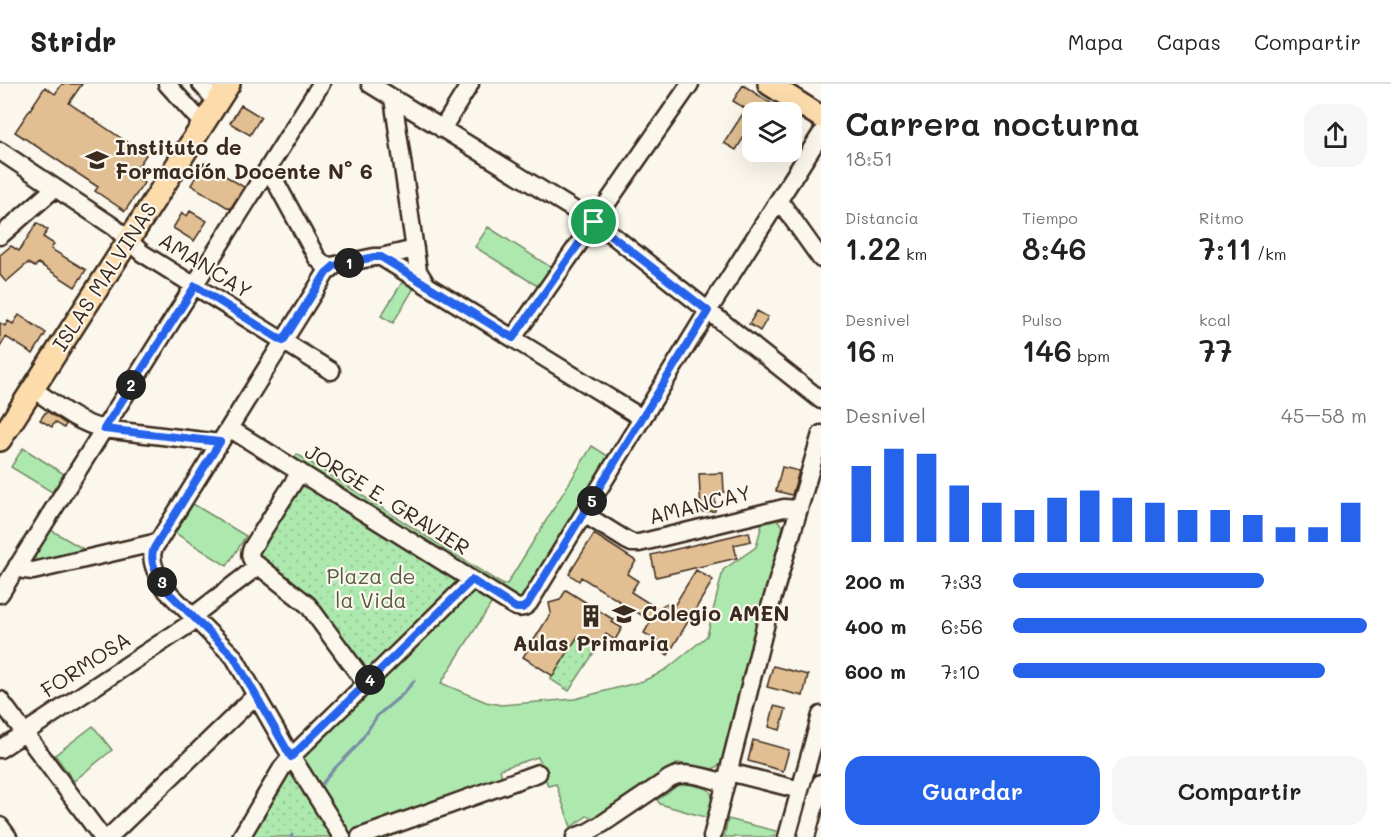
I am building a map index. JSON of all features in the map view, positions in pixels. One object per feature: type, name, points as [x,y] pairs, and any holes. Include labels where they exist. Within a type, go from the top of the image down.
[{"type":"main road","name":"ISLAS MALVINAS","points":[[0,440],[229,84]]},
{"type":"main road","points":[[769,84],[821,117]]},
{"type":"street","points":[[166,84],[203,124]]},
{"type":"street","points":[[201,84],[217,102]]},
{"type":"street","points":[[0,594],[321,84]]},
{"type":"street","points":[[370,84],[594,222],[821,400]]},
{"type":"street","points":[[442,129],[470,84]]},
{"type":"street","points":[[513,338],[690,84]]},
{"type":"street","points":[[393,98],[418,271],[426,284]]},
{"type":"street","points":[[584,514],[708,311],[821,134]]},
{"type":"street","name":"AMANCAY","points":[[0,151],[114,227],[142,253],[331,371]]},
{"type":"street","points":[[268,168],[318,260],[326,266],[415,249]]},
{"type":"street","points":[[0,236],[55,188]]},
{"type":"street","points":[[779,200],[821,259]]},
{"type":"street","points":[[381,257],[642,418]]},
{"type":"street","points":[[334,266],[326,273],[283,341],[158,542],[152,556],[167,591],[234,657],[291,757],[342,837]]},
{"type":"street","points":[[33,389],[93,426],[220,442]]},
{"type":"street","name":"JORGE E. GRAVIER","points":[[229,428],[514,606],[522,608],[529,603],[584,514]]},
{"type":"street","points":[[712,837],[768,615],[821,434]]},
{"type":"street","points":[[300,472],[251,550],[251,558],[308,605],[366,684]]},
{"type":"street","name":"AMANCAY","points":[[584,514],[626,540],[639,543],[784,508],[799,509]]},
{"type":"street","points":[[17,566],[33,571],[158,542]]},
{"type":"street","name":"FORMOSA","points":[[0,749],[195,618],[258,566]]},
{"type":"street","points":[[241,837],[282,768],[291,757],[472,580]]},
{"type":"street","points":[[110,837],[256,695]]},
{"type":"street","points":[[0,700],[102,837]]},
{"type":"street","points":[[787,837],[821,715]]},
{"type":"street","points":[[360,837],[538,773]]},
{"type":"street","points":[[575,837],[600,832],[677,774],[727,777],[800,790]]},
{"type":"street","points":[[806,837],[821,783]]},
{"type":"street","points":[[0,826],[8,837]]},
{"type":"green space","points":[[488,227],[552,268],[539,287],[475,247]]},
{"type":"green space","points":[[403,281],[414,288],[393,323],[381,316]]},
{"type":"green space","points":[[592,446],[611,458],[526,596],[520,600],[293,460],[297,454],[503,585],[507,584]]},
{"type":"green space","points":[[23,448],[64,474],[52,492],[11,467]]},
{"type":"green space","name":"Plaza de la Vida","points":[[304,484],[458,582],[455,590],[364,671],[255,553],[300,485]]},
{"type":"green space","points":[[193,504],[246,536],[227,566],[175,533]]},
{"type":"green space","points":[[777,520],[783,526],[721,764],[713,769],[678,763],[594,818],[587,816],[571,827],[556,784],[548,786],[538,757],[500,769],[502,778],[356,833],[348,833],[301,757],[473,590],[493,601],[441,683],[486,702],[501,705],[575,699],[643,681],[656,675],[707,636],[723,570],[756,547],[762,524]]},
{"type":"green space","points":[[51,530],[85,550],[37,562],[33,554]]},
{"type":"green space","points":[[578,636],[597,648],[569,691],[550,679]]},
{"type":"green space","points":[[93,726],[112,750],[74,781],[55,755]]},
{"type":"green space","points":[[289,772],[293,773],[335,837],[247,837]]},
{"type":"green space","points":[[688,784],[708,789],[714,798],[708,818],[660,804],[657,800],[677,786]]},
{"type":"green space","points":[[728,819],[776,831],[774,837],[724,837]]},
{"type":"building","points":[[62,84],[82,84],[69,103],[146,155],[132,175],[144,183],[125,211],[95,191],[98,187],[15,132],[45,87],[55,94]]},
{"type":"building","points":[[743,85],[769,102],[742,102],[742,107],[733,101]]},
{"type":"building","points":[[241,105],[261,117],[250,135],[230,123]]},
{"type":"building","points":[[742,115],[742,140],[736,150],[724,143]]},
{"type":"building","points":[[204,163],[244,187],[230,209],[191,185]]},
{"type":"building","points":[[190,211],[207,221],[194,241],[173,228],[182,213],[187,216]]},
{"type":"building","points":[[37,223],[48,230],[43,237],[54,244],[51,249],[86,270],[75,287],[38,263],[35,267],[28,263],[6,282],[0,275],[0,255],[11,246],[19,251]]},
{"type":"building","points":[[757,311],[768,317],[760,331],[749,324]]},
{"type":"building","points":[[19,315],[46,333],[33,354],[6,337],[0,347],[0,323],[5,326],[8,321],[13,324]]},
{"type":"building","points":[[48,412],[66,424],[64,428],[55,422],[52,427],[40,420]]},
{"type":"building","points":[[782,467],[799,471],[792,495],[776,491]]},
{"type":"building","points":[[723,473],[724,492],[715,493],[715,511],[701,512],[699,474]]},
{"type":"building","points":[[749,532],[751,541],[734,545],[737,558],[656,577],[651,555]]},
{"type":"building","points":[[594,534],[636,561],[627,574],[638,581],[631,592],[658,609],[665,604],[674,606],[696,570],[713,580],[668,655],[653,646],[657,640],[644,633],[651,621],[581,577],[579,581],[569,574]]},
{"type":"building","points":[[566,590],[614,620],[612,622],[622,628],[615,640],[606,634],[597,648],[578,636],[553,676],[523,657],[551,613],[549,603],[560,600]]},
{"type":"building","points":[[773,666],[808,675],[803,696],[767,687]]},
{"type":"building","points":[[774,706],[786,709],[780,730],[769,727]]},
{"type":"building","points":[[753,740],[789,750],[783,771],[748,761]]},
{"type":"waterway","points":[[322,784],[357,746],[378,715],[403,694],[414,681]]},
{"type":"place","name":"Instituto de Formación Docente N° 6","points":[[97,160]]},
{"type":"place","name":"Colegio AMEN","points":[[624,614]]},
{"type":"place","name":"Aulas Primaria","points":[[591,616]]},
{"type":"route","points":[[594,222],[708,311],[527,605],[516,608],[472,580],[291,757],[241,667],[226,648],[167,591],[152,556],[154,548],[220,442],[104,429],[195,286],[283,341],[331,268],[381,257],[513,338],[594,222]]}]
